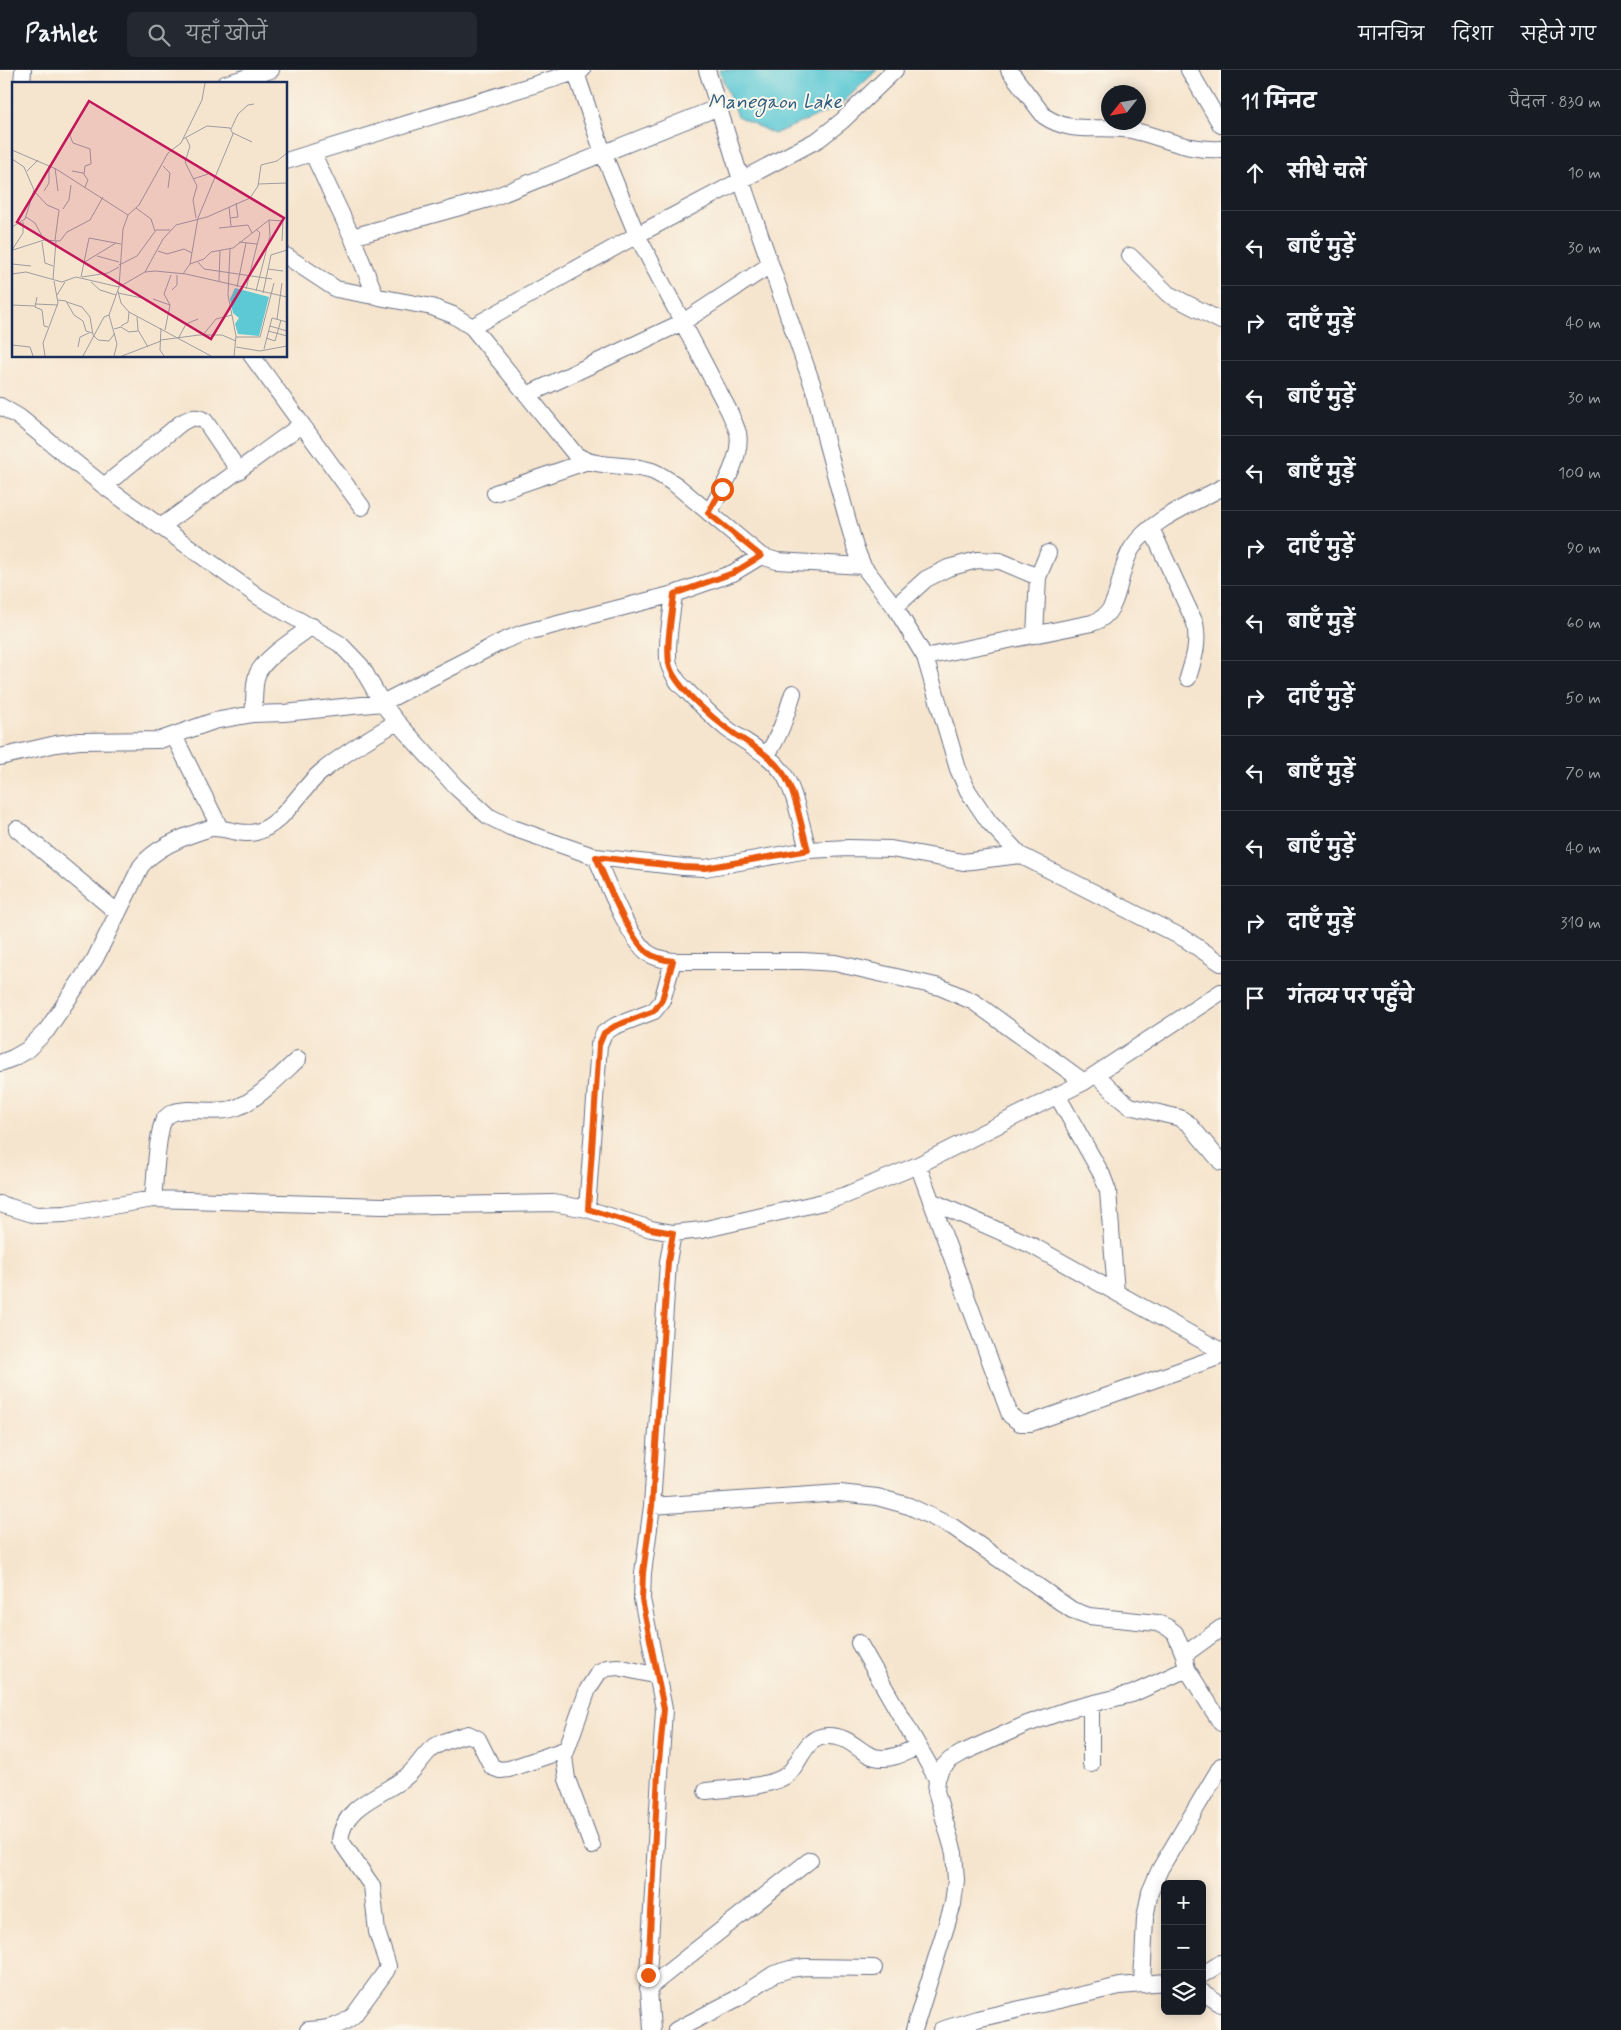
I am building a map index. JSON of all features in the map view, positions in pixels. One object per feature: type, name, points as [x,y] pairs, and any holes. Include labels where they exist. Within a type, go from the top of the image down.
[{"type":"street","points":[[232,82],[271,70]]},
{"type":"street","points":[[707,70],[741,180],[816,394],[826,441],[855,548],[863,566],[896,607],[925,657],[958,770],[968,790],[989,822],[1020,855],[1186,939],[1221,963]]},
{"type":"street","points":[[472,327],[637,235],[819,139],[842,121],[895,70]]},
{"type":"street","points":[[1009,70],[1044,116],[1060,124],[1090,130],[1131,130],[1184,147],[1221,149]]},
{"type":"street","points":[[1189,70],[1221,126]]},
{"type":"street","points":[[288,160],[578,71],[603,153],[637,235],[729,411],[738,434],[735,458],[729,474],[708,513]]},
{"type":"street","points":[[352,237],[492,198],[719,107]]},
{"type":"street","points":[[313,154],[352,237],[376,297]]},
{"type":"street","points":[[1130,256],[1168,294],[1221,321]]},
{"type":"street","points":[[288,257],[336,289],[442,310],[454,315],[472,327],[575,454],[588,461],[651,470],[676,485],[761,556],[777,562],[863,566]]},
{"type":"street","points":[[527,394],[683,322],[770,265]]},
{"type":"street","points":[[253,358],[362,507]]},
{"type":"street","points":[[0,406],[19,417],[104,486],[259,597],[312,626],[340,644],[352,654],[361,666],[382,703],[397,722],[456,787],[488,816],[510,827],[596,857],[683,867],[705,868],[808,850],[849,848],[891,849],[964,862],[1020,855]]},
{"type":"street","points":[[104,486],[181,423],[198,417],[205,421],[239,471]]},
{"type":"street","points":[[162,526],[301,425]]},
{"type":"street","points":[[495,493],[588,461]]},
{"type":"street","points":[[925,657],[1092,623],[1105,618],[1112,610],[1126,560],[1131,549],[1151,528],[1221,488]]},
{"type":"street","points":[[1151,528],[1195,623],[1198,637],[1197,650],[1188,678]]},
{"type":"street","points":[[1035,634],[1038,577],[1048,554]]},
{"type":"street","points":[[0,757],[56,744],[79,741],[145,742],[160,740],[214,721],[254,714],[284,713],[382,703],[503,641],[523,633],[674,594],[733,573],[761,556]]},
{"type":"street","points":[[896,607],[926,579],[977,560],[1000,561],[1038,577]]},
{"type":"street","points":[[674,594],[668,654],[669,665],[673,674],[678,682],[726,728],[766,756],[784,774],[808,850]]},
{"type":"street","points":[[254,714],[256,680],[260,670],[312,626]]},
{"type":"street","points":[[766,756],[783,728],[793,693]]},
{"type":"street","points":[[0,1063],[27,1050],[48,1030],[95,959],[141,866],[148,856],[203,830],[220,828],[242,833],[257,832],[270,825],[287,810],[320,773],[397,722]]},
{"type":"street","points":[[174,736],[220,828]]},
{"type":"street","points":[[17,829],[118,913]]},
{"type":"street","points":[[596,857],[625,920],[647,953],[660,959],[673,961],[803,961],[835,963],[940,987],[974,1002],[1130,1106],[1180,1118],[1189,1124],[1221,1162]]},
{"type":"street","points":[[588,1209],[599,1045],[604,1033],[615,1026],[654,1011],[662,1000],[673,961]]},
{"type":"street","points":[[0,1204],[36,1215],[65,1214],[153,1200],[382,1206],[553,1203],[588,1209],[651,1229],[673,1233],[702,1230],[823,1202],[846,1195],[918,1165],[1090,1078],[1221,992]]},
{"type":"street","points":[[153,1200],[161,1132],[164,1120],[171,1113],[179,1111],[229,1110],[241,1106],[251,1100],[298,1059]]},
{"type":"street","points":[[1058,1095],[1102,1174],[1108,1191],[1116,1292]]},
{"type":"street","points":[[918,1165],[1010,1414],[1020,1423],[1031,1423],[1221,1356]]},
{"type":"street","points":[[931,1201],[1031,1245],[1221,1351]]},
{"type":"street","points":[[652,2030],[648,1988],[658,1772],[664,1709],[642,1600],[643,1573],[652,1506],[667,1270],[673,1233]]},
{"type":"street","points":[[652,1506],[840,1493],[877,1497],[925,1513],[953,1527],[1072,1610],[1090,1616],[1157,1623],[1167,1627],[1175,1633],[1186,1662],[1221,1723]]},
{"type":"street","points":[[914,2030],[953,1904],[956,1880],[954,1853],[936,1791],[937,1779],[941,1769],[950,1760],[962,1753],[1044,1718],[1140,1691],[1186,1662],[1221,1628]]},
{"type":"street","points":[[859,1643],[937,1779]]},
{"type":"street","points":[[592,1846],[567,1778],[564,1757],[588,1689],[600,1672],[607,1668],[618,1667],[658,1676]]},
{"type":"street","points":[[1091,1704],[1091,1764]]},
{"type":"street","points":[[308,2030],[324,2029],[348,2021],[388,1966],[377,1932],[372,1886],[340,1840],[341,1833],[354,1810],[404,1779],[434,1747],[468,1734],[478,1739],[492,1767],[500,1770],[509,1770],[566,1749]]},
{"type":"street","points":[[706,1791],[764,1783],[779,1779],[789,1773],[804,1749],[814,1739],[826,1736],[840,1737],[852,1742],[870,1756],[880,1758],[889,1758],[918,1747]]},
{"type":"street","points":[[1142,1983],[1145,1918],[1150,1892],[1160,1869],[1221,1766]]},
{"type":"street","points":[[648,1988],[810,1860]]},
{"type":"street","points":[[1206,1972],[1221,1963]]},
{"type":"street","points":[[676,2030],[736,2000],[774,1974],[805,1967],[874,1968]]},
{"type":"street","points":[[941,2030],[977,2019],[1142,1983],[1161,1982]]},
{"type":"street","points":[[1206,1995],[1221,2004]]},
{"type":"water","name":"Manegaon Lake","points":[[719,70],[877,70],[838,107],[774,134],[737,116]]},
{"type":"route","points":[[648,1975],[658,1772],[664,1709],[642,1600],[643,1573],[652,1506],[668,1262],[673,1233],[651,1229],[588,1209],[599,1045],[604,1033],[615,1026],[654,1011],[662,1000],[673,961],[660,959],[647,953],[637,940],[625,920],[596,857],[705,868],[808,850],[784,774],[761,751],[726,728],[704,708],[678,682],[669,665],[668,654],[674,594],[733,573],[761,556],[708,513],[722,489]]}]
